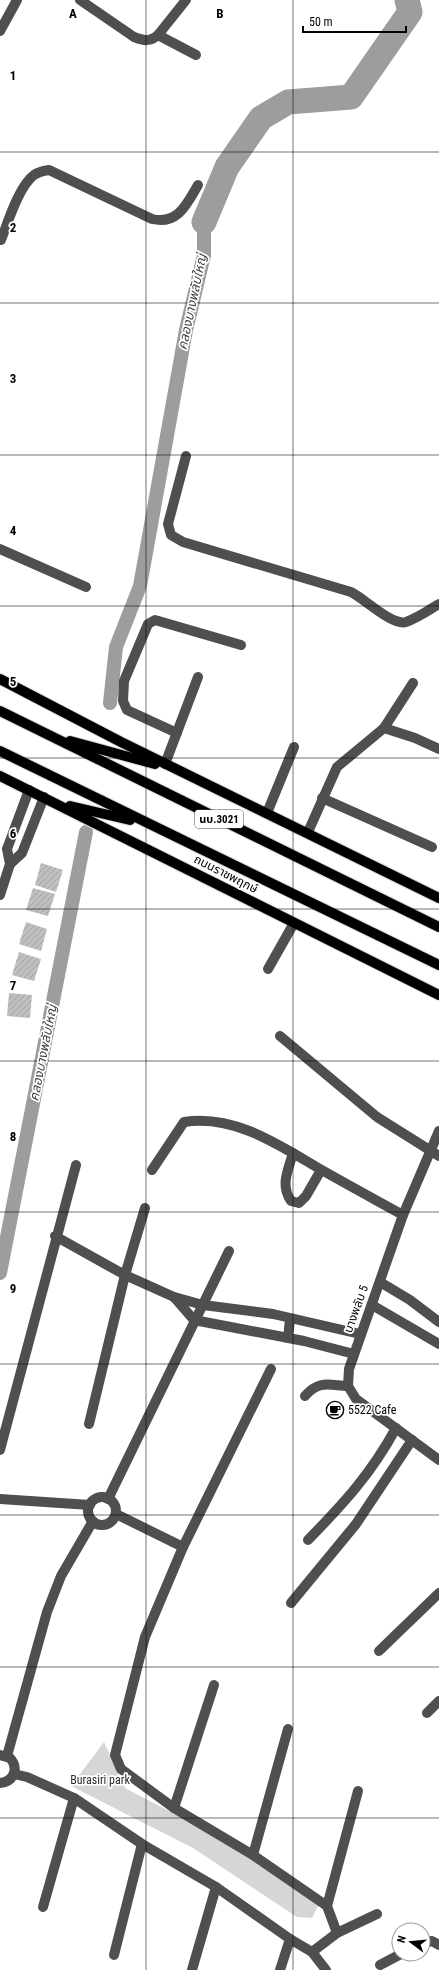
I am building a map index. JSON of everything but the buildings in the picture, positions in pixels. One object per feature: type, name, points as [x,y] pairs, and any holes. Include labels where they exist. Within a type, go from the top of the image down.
[{"type":"main road","name":"นบ.3021","points":[[0,679],[176,770],[308,832],[439,898]]},
{"type":"main road","name":"นบ.3021","points":[[0,711],[439,927]]},
{"type":"main road","points":[[45,734],[176,770]]},
{"type":"main road","name":"ถนนราชพฤกษ์","points":[[0,751],[439,965]]},
{"type":"main road","name":"ถนนราชพฤกษ์","points":[[0,776],[55,802],[439,995]]},
{"type":"main road","points":[[55,802],[150,825]]},
{"type":"street","points":[[0,31],[17,0]]},
{"type":"street","points":[[80,0],[134,37],[143,41],[158,36],[186,0]]},
{"type":"street","points":[[158,36],[196,55]]},
{"type":"street","points":[[0,241],[25,184],[34,175],[42,171],[48,170],[55,172],[152,219],[163,222],[174,218],[186,206],[198,185]]},
{"type":"street","points":[[186,456],[168,524],[171,535],[183,542],[351,592],[399,623],[406,622],[439,604]]},
{"type":"street","points":[[0,549],[86,587]]},
{"type":"street","points":[[177,733],[127,710],[123,700],[124,681],[148,624],[155,620],[241,644]]},
{"type":"street","points":[[165,764],[198,676]]},
{"type":"street","points":[[308,832],[337,767],[384,728],[413,683]]},
{"type":"street","points":[[384,728],[415,738],[439,749]]},
{"type":"street","points":[[267,813],[294,747]]},
{"type":"street","points":[[0,895],[10,864],[7,849],[29,790]]},
{"type":"street","points":[[10,864],[22,854],[44,797]]},
{"type":"street","points":[[322,798],[432,847]]},
{"type":"street","points":[[268,969],[294,923]]},
{"type":"street","points":[[280,1036],[377,1117],[439,1156]]},
{"type":"street","points":[[152,1170],[184,1122],[194,1120],[231,1125],[269,1139],[321,1170],[403,1215]]},
{"type":"street","name":"บางพลับ 5","points":[[348,1386],[348,1369],[360,1334],[403,1215],[439,1131]]},
{"type":"street","points":[[293,1153],[285,1181],[285,1192],[291,1201],[298,1203],[306,1196],[321,1170]]},
{"type":"street","points":[[0,1450],[26,1358],[56,1236],[76,1165]]},
{"type":"street","points":[[89,1424],[126,1274],[145,1208]]},
{"type":"street","points":[[56,1236],[126,1274],[174,1297],[203,1305],[273,1314],[360,1334]]},
{"type":"street","points":[[108,1499],[229,1251]]},
{"type":"street","points":[[380,1282],[410,1300],[439,1322]]},
{"type":"street","points":[[174,1297],[194,1320],[288,1338],[354,1354]]},
{"type":"street","points":[[372,1304],[439,1344]]},
{"type":"street","points":[[288,1338],[290,1319]]},
{"type":"street","points":[[271,1369],[183,1547],[145,1637],[115,1755],[121,1769],[174,1808],[253,1855],[327,1906],[337,1933]]},
{"type":"street","points":[[305,1396],[312,1388],[321,1384],[348,1386],[356,1399],[439,1460]]},
{"type":"street","points":[[308,1540],[348,1498],[370,1472],[396,1428]]},
{"type":"street","points":[[291,1603],[356,1524],[412,1440]]},
{"type":"street","points":[[104,1497],[114,1505],[116,1514],[112,1521],[104,1525],[93,1522],[88,1514],[90,1505],[96,1499],[104,1497]]},
{"type":"street","points":[[0,1499],[90,1505]]},
{"type":"street","points":[[116,1514],[183,1547]]},
{"type":"street","points":[[0,1782],[8,1781],[14,1774],[15,1765],[3,1756],[47,1612],[61,1576],[93,1522]]},
{"type":"street","points":[[379,1651],[439,1592]]},
{"type":"street","points":[[174,1808],[214,1685]]},
{"type":"street","points":[[427,1713],[439,1702]]},
{"type":"street","points":[[253,1855],[288,1729]]},
{"type":"street","points":[[14,1774],[27,1777],[74,1798],[142,1844],[216,1887],[312,1952],[326,1970]]},
{"type":"street","points":[[327,1906],[358,1791]]},
{"type":"street","points":[[43,1907],[74,1798]]},
{"type":"street","points":[[114,1955],[142,1844]]},
{"type":"street","points":[[192,1970],[216,1887]]},
{"type":"street","points":[[312,1952],[337,1933],[377,1914]]},
{"type":"street","points":[[280,1970],[290,1938]]},
{"type":"street","points":[[380,1965],[391,1959]]},
{"type":"green space","name":"Burasiri park","points":[[104,1742],[125,1788],[272,1865],[321,1900],[312,1918],[297,1917],[193,1848],[71,1786]]},
{"type":"waterway","name":"คลองบางพลับใหญ่","points":[[204,222],[227,167],[261,118],[288,102],[351,97],[410,12],[407,0]]},
{"type":"waterway","name":"คลองบางพลับใหญ่","points":[[110,703],[116,647],[140,586],[186,330],[204,255],[204,222]]},
{"type":"waterway","name":"คลองบางพลับใหญ่","points":[[0,1273],[86,832]]},
{"type":"place","name":"5522 Cafe","points":[[335,1410]]}]
